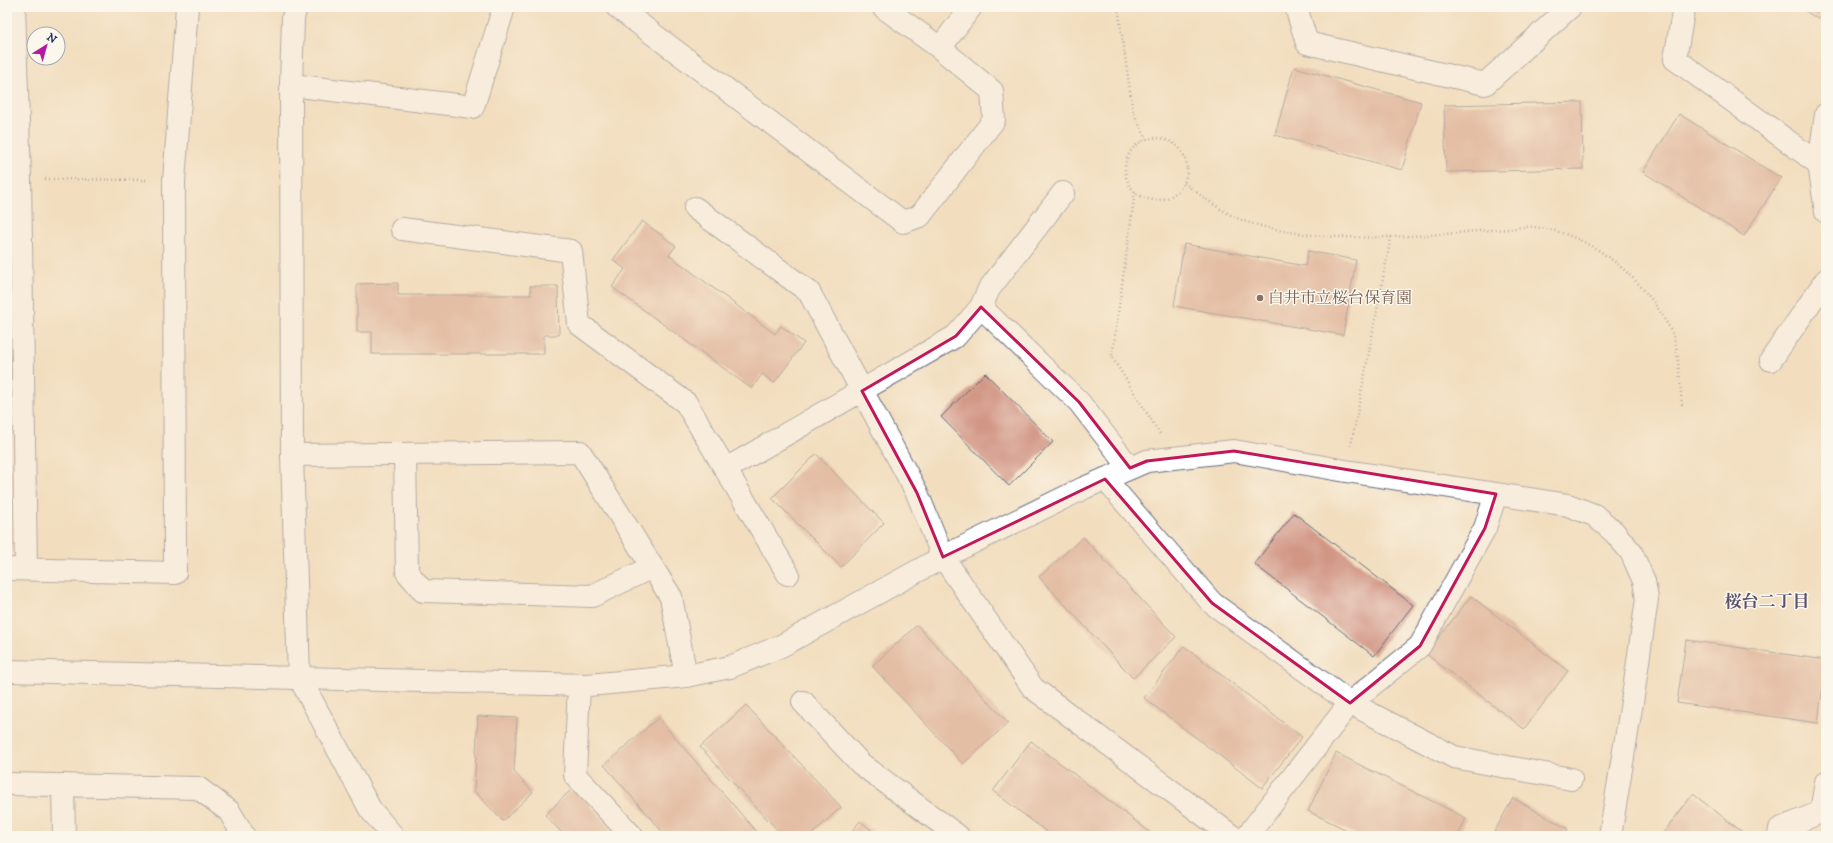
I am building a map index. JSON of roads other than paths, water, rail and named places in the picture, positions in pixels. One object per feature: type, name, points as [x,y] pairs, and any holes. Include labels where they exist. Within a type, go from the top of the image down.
[{"type":"street","points":[[14,7],[20,178],[17,569],[175,573],[174,181],[186,7]]},
{"type":"street","points":[[296,7],[293,18],[291,84],[292,455],[299,677],[370,809],[393,836]]},
{"type":"street","points":[[291,84],[473,107],[504,7]]},
{"type":"street","points":[[617,7],[903,222],[920,216],[994,120],[992,91],[940,48],[883,7]]},
{"type":"street","points":[[940,48],[971,7]]},
{"type":"street","points":[[1296,7],[1307,43],[1485,84],[1570,7]]},
{"type":"street","points":[[1684,7],[1675,59],[1819,164]]},
{"type":"street","points":[[1826,114],[1819,164],[1826,212]]},
{"type":"street","points":[[726,469],[956,336],[981,307],[988,289],[1063,193]]},
{"type":"street","points":[[695,208],[809,292],[917,493],[943,557],[1033,688],[1232,836]]},
{"type":"street","points":[[402,229],[571,251],[579,324],[686,403],[788,574]]},
{"type":"street","points":[[1771,360],[1826,280]]},
{"type":"street","points":[[981,307],[1079,402],[1130,468]]},
{"type":"street","points":[[7,671],[579,685],[686,676],[730,667],[781,646],[943,557],[1105,479],[1148,460],[1234,451],[1346,471],[1568,505],[1594,515],[1614,532],[1631,552],[1644,581],[1648,599],[1634,696],[1610,836]]},
{"type":"street","points":[[292,455],[580,452],[671,597],[686,676]]},
{"type":"street","points":[[405,454],[407,572],[423,591],[592,596],[652,567]]},
{"type":"street","points":[[1105,479],[1212,603],[1350,703],[1454,756],[1571,780]]},
{"type":"street","points":[[1247,836],[1350,703],[1420,646],[1485,528],[1496,494]]},
{"type":"street","points":[[579,685],[575,775],[632,836]]},
{"type":"street","points":[[803,702],[861,764],[958,836]]},
{"type":"street","points":[[1780,836],[1780,829],[1821,812],[1826,782]]},
{"type":"street","points":[[7,784],[198,788],[229,811],[244,836]]},
{"type":"street","points":[[63,785],[64,836]]},
{"type":"place","name":"白井市立桜台保育園","points":[[1260,298]]},
{"type":"district","name":"桜台二丁目","points":[[1767,602]]}]
